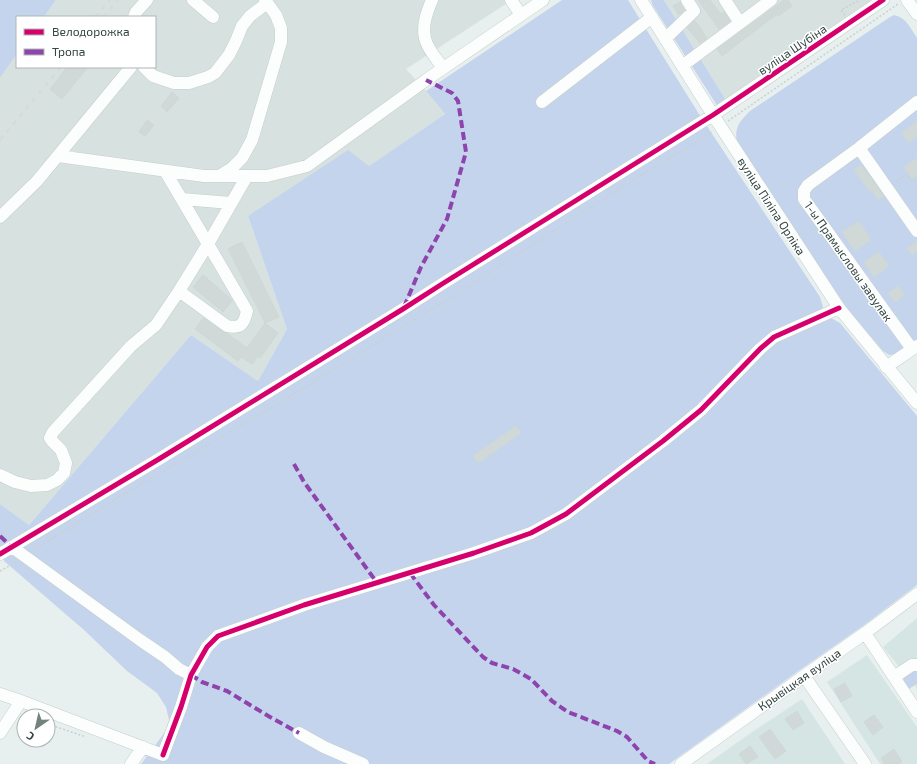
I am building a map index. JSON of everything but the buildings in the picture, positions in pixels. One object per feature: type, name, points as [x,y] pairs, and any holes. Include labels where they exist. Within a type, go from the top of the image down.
[{"type":"street","points":[[134,16],[136,12],[147,0]]},
{"type":"street","points":[[193,0],[213,18]]},
{"type":"street","points":[[432,0],[426,15],[425,38],[430,50],[443,68]]},
{"type":"street","points":[[511,0],[521,15]]},
{"type":"street","points":[[58,156],[204,176],[267,176],[307,166],[443,68],[543,0]]},
{"type":"street","name":"вуліца Піліпа Орліка","points":[[641,0],[720,126],[839,308],[917,403]]},
{"type":"street","points":[[665,39],[694,12],[687,0]]},
{"type":"street","points":[[725,0],[740,23]]},
{"type":"street","name":"вуліца Шубіна","points":[[0,554],[159,459],[403,309],[713,115],[883,0]]},
{"type":"street","points":[[907,0],[917,14]]},
{"type":"street","points":[[145,68],[153,76],[174,83],[189,83],[208,77],[215,73],[229,55],[242,26],[266,1],[276,15],[281,28],[281,42],[252,140],[242,158],[232,168],[219,176]]},
{"type":"street","points":[[682,66],[767,1]]},
{"type":"street","points":[[542,102],[652,17]]},
{"type":"street","points":[[0,217],[37,181],[130,68]]},
{"type":"street","name":"1-ы Прамысловы завулак","points":[[914,348],[804,199],[804,191],[808,185],[859,148],[917,102]]},
{"type":"street","points":[[859,148],[917,231]]},
{"type":"street","points":[[165,171],[247,311],[246,318],[241,325],[235,327],[227,326],[179,291]]},
{"type":"street","points":[[0,475],[15,482],[31,486],[47,485],[57,480],[64,473],[66,463],[60,450],[50,438],[53,432],[131,346],[156,325],[208,244],[247,176]]},
{"type":"street","points":[[182,199],[231,203]]},
{"type":"street","points":[[0,694],[143,747],[166,760],[191,675],[207,646],[218,636],[304,605],[476,553],[531,533],[566,514],[663,441],[701,410],[760,349],[774,337],[839,308]]},
{"type":"street","points":[[886,367],[914,348]]},
{"type":"street","points":[[12,546],[165,657],[179,669],[191,675]]},
{"type":"street","name":"Крывіцкая вуліца","points":[[686,763],[917,594]]},
{"type":"street","points":[[865,633],[917,712]]},
{"type":"street","points":[[894,677],[912,665],[917,665]]},
{"type":"street","points":[[804,676],[859,762]]},
{"type":"street","points":[[0,733],[21,701]]},
{"type":"street","points":[[299,733],[324,747],[363,764]]},
{"type":"street","points":[[131,764],[143,747]]},
{"type":"path","points":[[851,22],[840,10],[860,0]]},
{"type":"path","points":[[0,571],[114,500],[281,402],[452,297],[720,126],[903,0]]},
{"type":"path","points":[[896,182],[907,174],[912,180],[917,177]]},
{"type":"shaded area","points":[[0,0],[56,0],[45,16],[16,16],[16,55],[0,78]]},
{"type":"shaded area","points":[[56,0],[512,0],[406,69],[445,114],[369,166],[248,216],[287,329],[258,381],[191,335],[29,525],[0,504],[0,78],[16,55],[16,68],[156,68],[156,16],[45,16]]},
{"type":"shaded area","points":[[562,0],[628,0],[699,114],[820,297],[823,307],[820,317],[831,318],[840,323],[917,416],[917,585],[860,628],[669,764],[141,764],[165,732],[169,720],[166,707],[157,693],[127,671],[84,630],[4,561],[0,556],[0,504],[29,525],[191,335],[258,381],[287,329],[248,216],[348,150],[369,166],[445,114],[426,91]]},
{"type":"shaded area","points":[[651,0],[664,0],[729,105],[720,110],[653,6]]},
{"type":"shaded area","points":[[664,0],[883,0],[729,105]]},
{"type":"shaded area","points":[[894,15],[905,21],[917,38],[917,342],[896,354],[889,355],[883,351],[844,305],[788,223],[737,144],[736,134],[740,122],[750,111]]},
{"type":"shaded area","points":[[917,618],[917,689],[883,647]]},
{"type":"shaded area","points":[[867,655],[917,727],[917,764],[880,764],[827,682]]},
{"type":"shaded area","points":[[912,670],[917,670],[917,684],[909,689],[903,681],[904,676]]},
{"type":"shaded area","points":[[802,699],[845,764],[707,764],[752,732]]},
{"type":"railway","points":[[96,16],[110,0]]},
{"type":"railway","points":[[104,16],[118,0]]},
{"type":"railway","points":[[0,140],[60,68]]},
{"type":"marked path","points":[[404,307],[421,267],[447,219],[466,152],[458,101],[452,93],[426,80]]},
{"type":"marked path","points":[[294,464],[304,482],[375,580]]},
{"type":"marked path","points":[[0,536],[12,547]]},
{"type":"marked path","points":[[410,573],[434,605],[483,657],[492,663],[513,669],[531,679],[552,701],[568,712],[617,731],[627,737],[648,761],[655,764]]},
{"type":"marked path","points":[[191,675],[202,682],[227,691],[299,733]]},
{"type":"cycle path","points":[[0,554],[159,459],[403,309],[713,115],[883,0]]},
{"type":"cycle path","points":[[163,755],[191,675],[207,647],[218,636],[304,605],[474,553],[531,533],[566,514],[663,441],[701,410],[760,349],[774,337],[839,308]]}]
